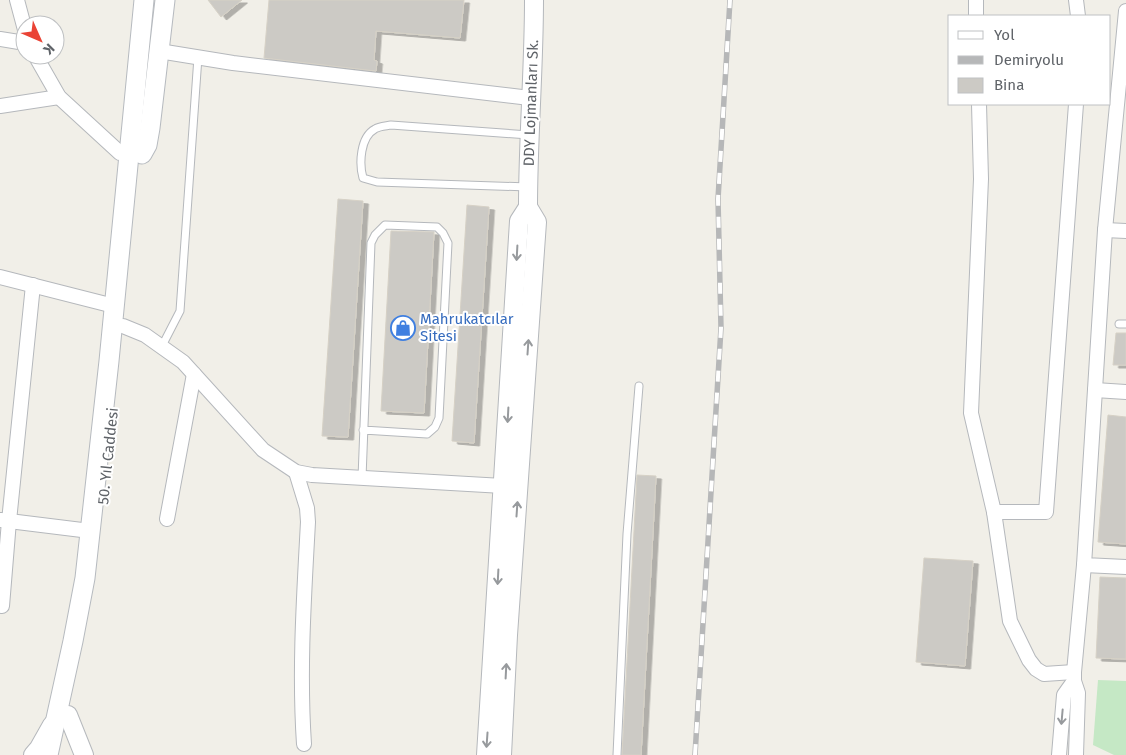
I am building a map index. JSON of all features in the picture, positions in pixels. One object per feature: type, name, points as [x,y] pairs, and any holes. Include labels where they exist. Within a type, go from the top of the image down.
[{"type":"main road","name":"50. Yıl Caddesi","points":[[126,182],[120,160],[119,137],[133,0]]},
{"type":"main road","name":"50. Yıl Caddesi","points":[[60,755],[62,715],[82,597],[90,530],[144,0]]},
{"type":"main road","name":"50. Yıl Caddesi","points":[[48,755],[62,715],[95,581],[142,154],[154,0]]},
{"type":"main road","name":"50. Yıl Caddesi","points":[[142,154],[147,145],[150,128],[165,0]]},
{"type":"street","points":[[17,0],[21,15]]},
{"type":"street","name":"DDY Lojmanları Sk.","points":[[528,207],[530,98],[534,52],[534,0]]},
{"type":"street","points":[[976,0],[976,15]]},
{"type":"street","points":[[1076,0],[1078,15]]},
{"type":"street","points":[[1076,755],[1078,693],[1074,676],[1084,565],[1105,230],[1126,11]]},
{"type":"street","points":[[0,39],[15,41]]},
{"type":"street","points":[[159,51],[233,63],[530,98]]},
{"type":"street","points":[[41,65],[59,97],[120,153]]},
{"type":"street","points":[[0,106],[59,97]]},
{"type":"street","points":[[979,105],[981,179],[971,413],[994,512],[1010,621],[1029,660],[1044,674],[1074,676]]},
{"type":"street","points":[[994,512],[1046,512],[1076,105]]},
{"type":"street","points":[[486,755],[519,221],[528,207],[537,222],[509,625],[502,755]]},
{"type":"street","points":[[1105,230],[1126,231]]},
{"type":"street","points":[[0,277],[114,306]]},
{"type":"street","points":[[2,606],[4,520],[33,285]]},
{"type":"street","points":[[123,326],[145,335],[183,362],[263,450],[296,472],[312,476],[503,486]]},
{"type":"street","points":[[167,519],[194,374]]},
{"type":"street","points":[[1095,390],[1126,392]]},
{"type":"street","points":[[296,472],[307,508],[308,522],[301,647],[304,744]]},
{"type":"street","points":[[4,520],[90,530]]},
{"type":"street","points":[[1084,565],[1126,568]]},
{"type":"street","points":[[1059,755],[1064,695],[1074,676]]},
{"type":"street","points":[[33,755],[62,715],[84,755]]},
{"type":"lane","points":[[162,346],[180,311],[198,57]]},
{"type":"lane","points":[[528,187],[377,182],[363,178],[360,166],[364,139],[374,129],[391,125],[530,135]]},
{"type":"lane","points":[[362,478],[363,430],[371,242],[385,225],[437,227],[443,233],[448,243],[439,418],[435,427],[427,434],[363,430]]},
{"type":"lane","points":[[617,755],[627,534],[639,386]]},
{"type":"green space","points":[[1098,680],[1126,681],[1126,755],[1114,755],[1093,745]]},
{"type":"building","points":[[208,0],[242,0],[221,17]]},
{"type":"building","points":[[269,0],[464,0],[460,38],[376,31],[374,60],[377,61],[376,71],[264,58]]},
{"type":"building","points":[[338,199],[363,201],[348,437],[322,436]]},
{"type":"building","points":[[467,205],[489,207],[474,443],[452,441]]},
{"type":"building","points":[[391,231],[434,232],[424,413],[381,411]]},
{"type":"building","points":[[1116,333],[1126,333],[1126,365],[1113,365]]},
{"type":"building","points":[[1108,415],[1126,417],[1126,544],[1098,542]]},
{"type":"building","points":[[637,475],[656,476],[641,755],[622,755]]},
{"type":"building","points":[[924,558],[973,561],[965,666],[916,662]]},
{"type":"building","points":[[1100,577],[1126,578],[1126,659],[1096,658]]},
{"type":"railway","points":[[695,755],[721,328],[718,199],[730,0]]},
{"type":"place","name":"Mahrukatcılar Sitesi","points":[[403,328]]}]
